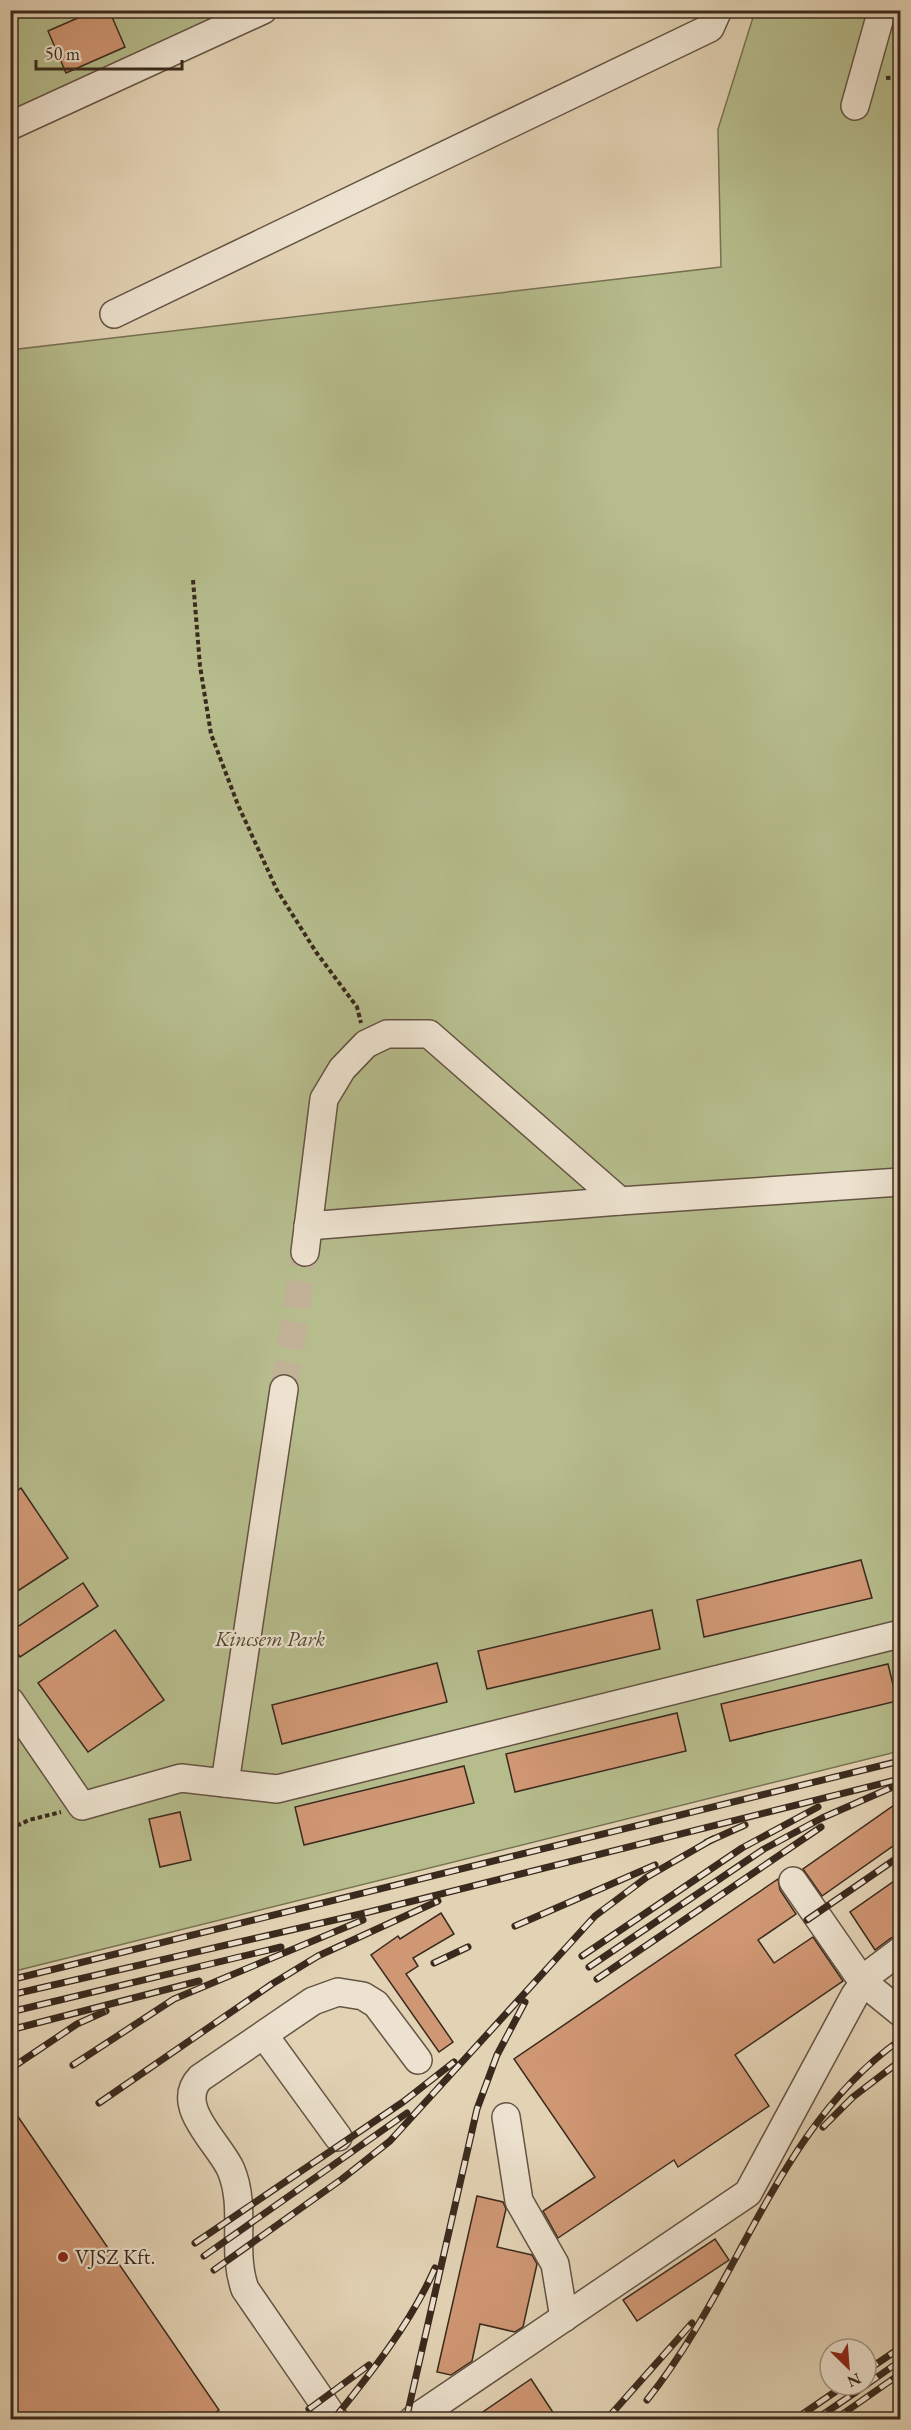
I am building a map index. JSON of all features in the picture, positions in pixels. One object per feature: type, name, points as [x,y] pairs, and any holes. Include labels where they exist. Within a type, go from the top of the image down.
[{"type":"lane","points":[[10,126],[263,10]]},
{"type":"lane","points":[[114,314],[710,28],[718,10]]},
{"type":"lane","points":[[855,106],[882,10]]},
{"type":"lane","points":[[620,1201],[429,1034],[387,1034],[366,1044],[342,1069],[324,1099],[307,1239],[620,1201],[900,1182]]},
{"type":"lane","points":[[225,1783],[284,1389]]},
{"type":"lane","points":[[10,1701],[82,1806],[181,1778],[277,1789],[900,1634]]},
{"type":"lane","points":[[793,1881],[863,1982],[900,2012]]},
{"type":"lane","points":[[413,2420],[748,2193],[863,1982],[900,1951]]},
{"type":"lane","points":[[335,2420],[245,2289],[238,2265],[236,2185],[226,2160],[195,2112],[191,2100],[192,2088],[200,2078],[321,1997],[338,1992],[355,1994],[376,2004],[418,2060]]},
{"type":"lane","points":[[264,2035],[338,2137]]},
{"type":"lane","points":[[506,2117],[519,2200],[555,2264],[564,2318]]},
{"type":"path","points":[[193,580],[200,666],[211,734],[238,805],[277,890],[316,952],[357,1007],[366,1044]]},
{"type":"path","points":[[10,1829],[29,1820],[82,1806]]},
{"type":"green space","points":[[11,10],[239,11],[11,117]]},
{"type":"green space","name":"Kincsem Park","points":[[755,11],[900,11],[900,1751],[11,1972],[10,350],[721,267],[718,129]]},
{"type":"building","points":[[96,10],[109,10],[125,47],[66,73],[48,31]]},
{"type":"building","points":[[21,1488],[68,1558],[10,1596],[10,1496]]},
{"type":"building","points":[[861,1560],[872,1598],[704,1637],[697,1600]]},
{"type":"building","points":[[83,1583],[98,1606],[20,1657],[10,1643],[10,1632]]},
{"type":"building","points":[[652,1610],[660,1649],[487,1689],[478,1651]]},
{"type":"building","points":[[115,1630],[164,1700],[88,1752],[38,1683]]},
{"type":"building","points":[[437,1663],[447,1702],[282,1744],[272,1705]]},
{"type":"building","points":[[888,1664],[897,1701],[730,1741],[721,1704]]},
{"type":"building","points":[[677,1713],[686,1751],[515,1792],[506,1754]]},
{"type":"building","points":[[464,1766],[474,1803],[304,1845],[295,1807]]},
{"type":"building","points":[[900,1801],[900,1841],[822,1896],[803,1869]]},
{"type":"building","points":[[180,1812],[191,1860],[160,1867],[149,1819]]},
{"type":"building","points":[[900,1877],[900,1936],[891,1938],[875,1950],[850,1912]]},
{"type":"building","points":[[778,1879],[780,1890],[796,1914],[758,1940],[774,1963],[813,1937],[843,1981],[735,2055],[769,2106],[678,2167],[674,2160],[558,2238],[543,2211],[595,2177],[514,2059]]},
{"type":"building","points":[[441,1913],[454,1934],[413,1958],[418,1966],[406,1974],[453,2042],[439,2052],[371,1955],[398,1936],[400,1939]]},
{"type":"building","name":"VJSZ Kft.","points":[[10,2105],[219,2410],[205,2420],[10,2420]]},
{"type":"building","points":[[477,2196],[503,2202],[506,2209],[497,2247],[532,2255],[537,2264],[523,2327],[515,2332],[480,2324],[472,2361],[451,2375],[437,2372]]},
{"type":"building","points":[[715,2239],[729,2260],[637,2321],[623,2300]]},
{"type":"building","points":[[531,2379],[558,2420],[471,2420]]},
{"type":"tunnel","points":[[284,1389],[305,1252]]},
{"type":"railway","points":[[10,1980],[900,1761]]},
{"type":"railway","points":[[10,1995],[369,1912],[900,1779]]},
{"type":"railway","points":[[589,1967],[764,1849],[822,1818],[895,1786]]},
{"type":"railway","points":[[582,1956],[742,1848],[818,1807]]},
{"type":"railway","points":[[707,1842],[745,1825]]},
{"type":"railway","points":[[597,1979],[821,1827]]},
{"type":"railway","points":[[214,2270],[342,2179],[390,2141],[595,1916],[647,1877],[713,1839]]},
{"type":"railway","points":[[807,1920],[900,1856]]},
{"type":"railway","points":[[515,1926],[655,1865]]},
{"type":"railway","points":[[99,2103],[272,1984],[318,1956],[438,1901]]},
{"type":"railway","points":[[73,2065],[174,1999],[363,1920]]},
{"type":"railway","points":[[10,2012],[281,1947]]},
{"type":"railway","points":[[434,1963],[468,1947]]},
{"type":"railway","points":[[10,2030],[199,1981]]},
{"type":"railway","points":[[406,2420],[477,2109],[497,2055],[525,2002]]},
{"type":"railway","points":[[10,2069],[77,2024],[106,2011]]},
{"type":"railway","points":[[647,2400],[679,2355],[708,2308],[790,2162],[822,2117],[858,2076],[900,2040]]},
{"type":"railway","points":[[823,2127],[853,2097],[900,2061]]},
{"type":"railway","points":[[195,2243],[403,2102],[454,2062]]},
{"type":"railway","points":[[204,2256],[407,2113]]},
{"type":"railway","points":[[333,2420],[376,2366],[402,2328],[435,2268]]},
{"type":"railway","points":[[606,2420],[692,2323]]},
{"type":"railway","points":[[878,2363],[900,2348]]},
{"type":"railway","points":[[878,2377],[900,2361]]},
{"type":"railway","points":[[309,2409],[369,2365]]},
{"type":"railway","points":[[834,2420],[900,2374]]},
{"type":"railway","points":[[794,2420],[828,2397]]},
{"type":"railway","points":[[815,2420],[849,2397]]},
{"type":"place","name":"VJSZ Kft.","points":[[63,2257]]}]
